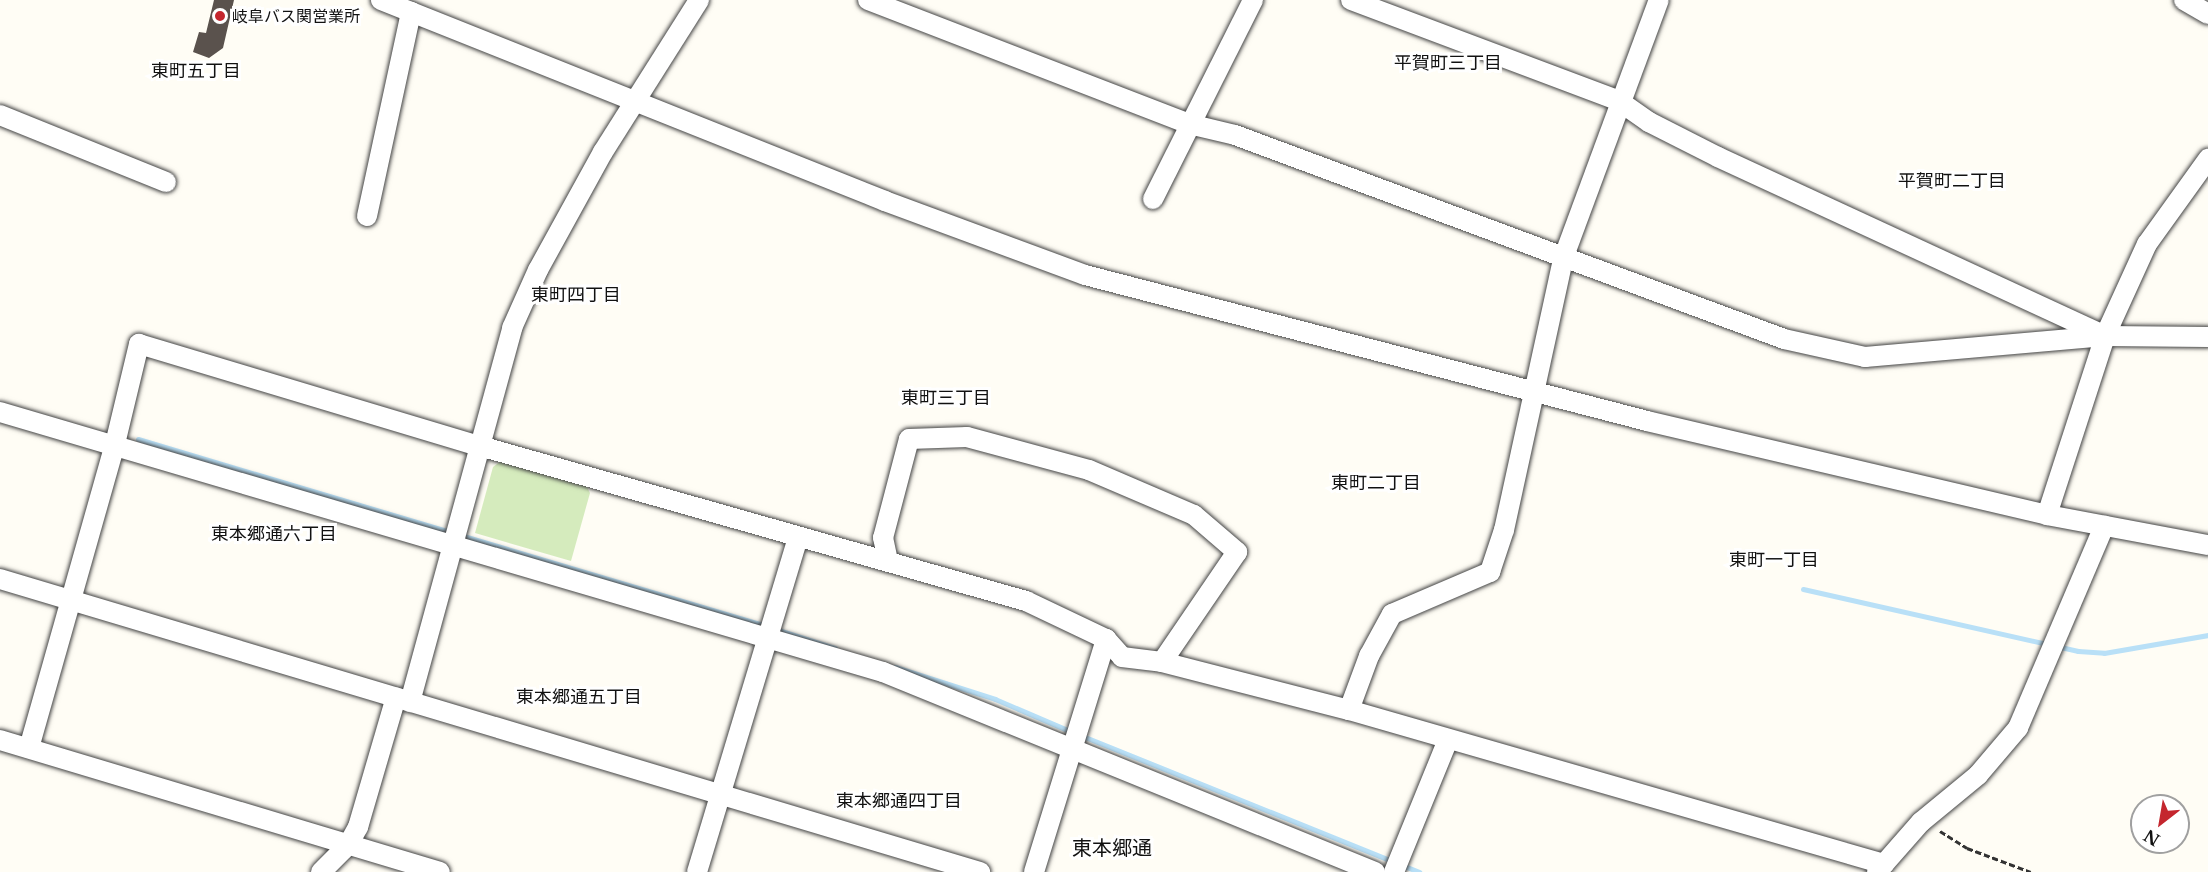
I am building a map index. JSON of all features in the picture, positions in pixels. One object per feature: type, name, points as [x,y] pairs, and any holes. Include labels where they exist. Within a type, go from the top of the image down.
[{"type":"street","points":[[381,0],[637,99],[885,201],[1085,275],[1647,421],[2047,515],[2208,545]]},
{"type":"street","points":[[321,872],[348,845],[358,827],[403,700],[452,546],[512,328],[533,280],[637,99],[699,0]]},
{"type":"street","points":[[868,0],[1189,124],[1235,135],[1563,260],[1784,339],[1865,357],[2105,336],[2208,337]]},
{"type":"street","points":[[1152,199],[1253,0]]},
{"type":"street","points":[[1349,710],[1369,656],[1392,614],[1490,572],[1504,530],[1532,390],[1563,260],[1619,101],[1659,0]]},
{"type":"street","points":[[2184,0],[2208,14]]},
{"type":"street","points":[[1362,2],[1619,101],[1649,122],[1718,158],[2105,336]]},
{"type":"street","points":[[367,216],[411,12]]},
{"type":"street","points":[[0,116],[166,182]]},
{"type":"street","points":[[2047,515],[2105,336],[2147,244],[2208,159]]},
{"type":"street","points":[[29,748],[115,444],[139,344],[480,446],[1026,601],[1106,639],[1122,657],[1162,662],[1349,710],[1448,740],[1703,809],[1881,868],[1923,821],[1978,775],[2018,728],[2104,526]]},
{"type":"street","points":[[0,411],[768,640],[883,672],[1071,752],[1375,872]]},
{"type":"street","points":[[888,561],[883,538],[909,439],[967,437],[1089,471],[1194,515],[1237,552],[1162,662]]},
{"type":"street","points":[[697,872],[798,537]]},
{"type":"street","points":[[0,579],[980,872]]},
{"type":"street","points":[[1034,872],[1106,639]]},
{"type":"street","points":[[0,740],[440,872]]},
{"type":"street","points":[[1394,872],[1448,740]]},
{"type":"path","points":[[1923,821],[1967,848],[2031,872]]},
{"type":"green space","points":[[501,461],[586,485],[590,493],[571,561],[475,533],[493,467]]},
{"type":"building","name":"岐阜バス関営業所","points":[[214,0],[234,0],[223,48],[209,58],[193,52],[199,32],[206,33]]},
{"type":"waterway","points":[[138,439],[766,626]]},
{"type":"waterway","points":[[1803,589],[2078,651],[2104,653],[2208,635]]},
{"type":"waterway","points":[[775,629],[835,648]]},
{"type":"waterway","points":[[895,667],[995,699],[1072,732]]},
{"type":"waterway","points":[[1080,735],[1419,872]]},
{"type":"place","name":"岐阜バス関営業所","points":[[220,16]]},
{"type":"district","name":"平賀町三丁目","points":[[1448,63]]},
{"type":"district","name":"東町五丁目","points":[[196,71]]},
{"type":"district","name":"平賀町二丁目","points":[[1952,181]]},
{"type":"district","name":"東町四丁目","points":[[576,295]]},
{"type":"district","name":"東町三丁目","points":[[946,398]]},
{"type":"district","name":"東町二丁目","points":[[1376,483]]},
{"type":"district","name":"東本郷通六丁目","points":[[274,534]]},
{"type":"district","name":"東町一丁目","points":[[1774,560]]},
{"type":"district","name":"東本郷通五丁目","points":[[579,697]]},
{"type":"district","name":"東本郷通四丁目","points":[[899,801]]},
{"type":"district","name":"東本郷通","points":[[1112,848]]}]
